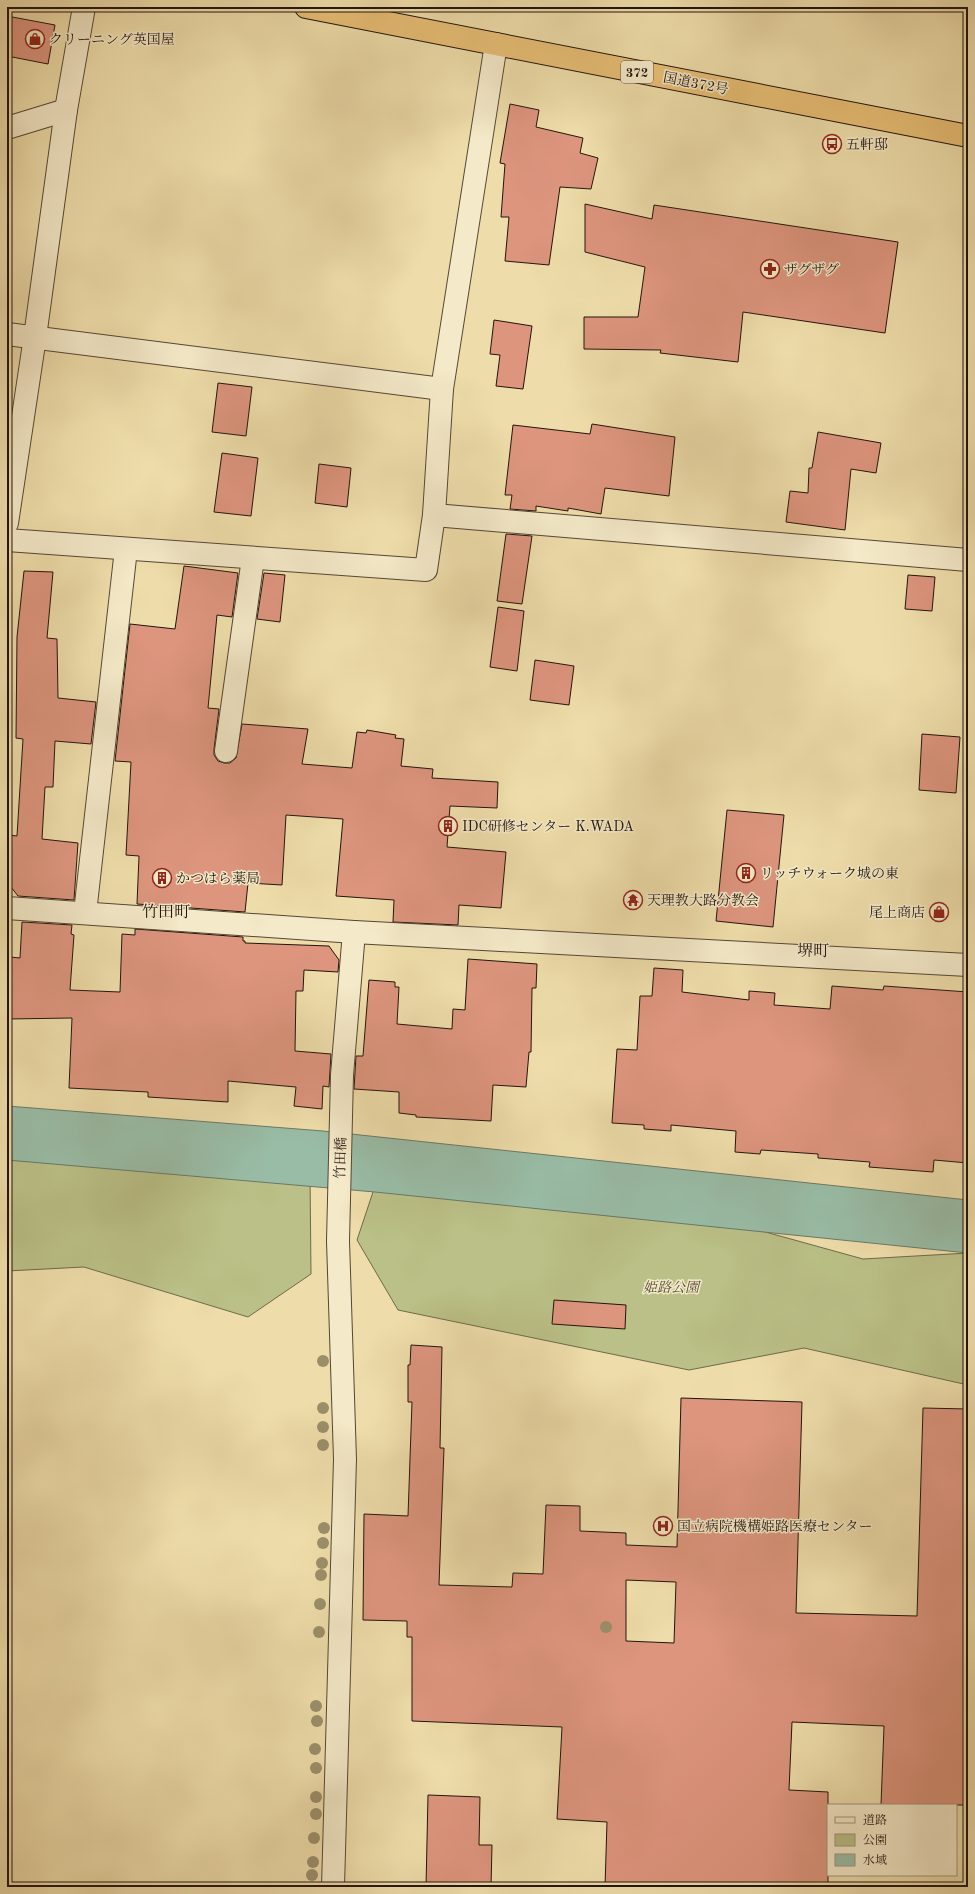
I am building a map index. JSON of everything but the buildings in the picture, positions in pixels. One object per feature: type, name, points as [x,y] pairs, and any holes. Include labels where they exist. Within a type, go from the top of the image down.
[{"type":"highway","name":"国道372号","points":[[306,7],[968,136]]},
{"type":"street","points":[[7,523],[36,337],[66,110],[84,7]]},
{"type":"street","points":[[7,540],[426,570],[434,515],[442,389],[496,44]]},
{"type":"street","points":[[7,128],[66,110]]},
{"type":"street","points":[[7,334],[442,389]]},
{"type":"street","points":[[434,515],[968,560]]},
{"type":"street","points":[[85,913],[126,549]]},
{"type":"street","points":[[226,751],[253,558]]},
{"type":"street","points":[[7,908],[354,932],[968,965]]},
{"type":"street","name":"竹田橋","points":[[333,1887],[345,1459],[338,1241],[342,1075],[354,932]]},
{"type":"green space","points":[[7,1151],[310,1173],[311,1274],[248,1317],[84,1267],[7,1271]]},
{"type":"green space","name":"姫路公園","points":[[378,1177],[686,1210],[863,1259],[968,1253],[968,1385],[804,1348],[689,1370],[398,1310],[357,1240]]},
{"type":"water","points":[[7,1106],[323,1131],[968,1200],[968,1253],[375,1192],[7,1160]]},
{"type":"place","name":"クリーニング英国屋","points":[[35,39]]},
{"type":"place","name":"五軒邸","points":[[832,144]]},
{"type":"place","name":"ザグザグ","points":[[770,269]]},
{"type":"place","name":"IDC研修センター K.WADA","points":[[448,826]]},
{"type":"place","name":"リッチウォーク城の東","points":[[746,873]]},
{"type":"place","name":"かつはら薬局","points":[[162,878]]},
{"type":"place","name":"天理教大路分教会","points":[[633,900]]},
{"type":"place","name":"尾上商店","points":[[939,912]]},
{"type":"place","name":"国立病院機構姫路医療センター","points":[[663,1526]]},
{"type":"district","name":"竹田町","points":[[166,911]]},
{"type":"district","name":"堺町","points":[[813,950]]}]
